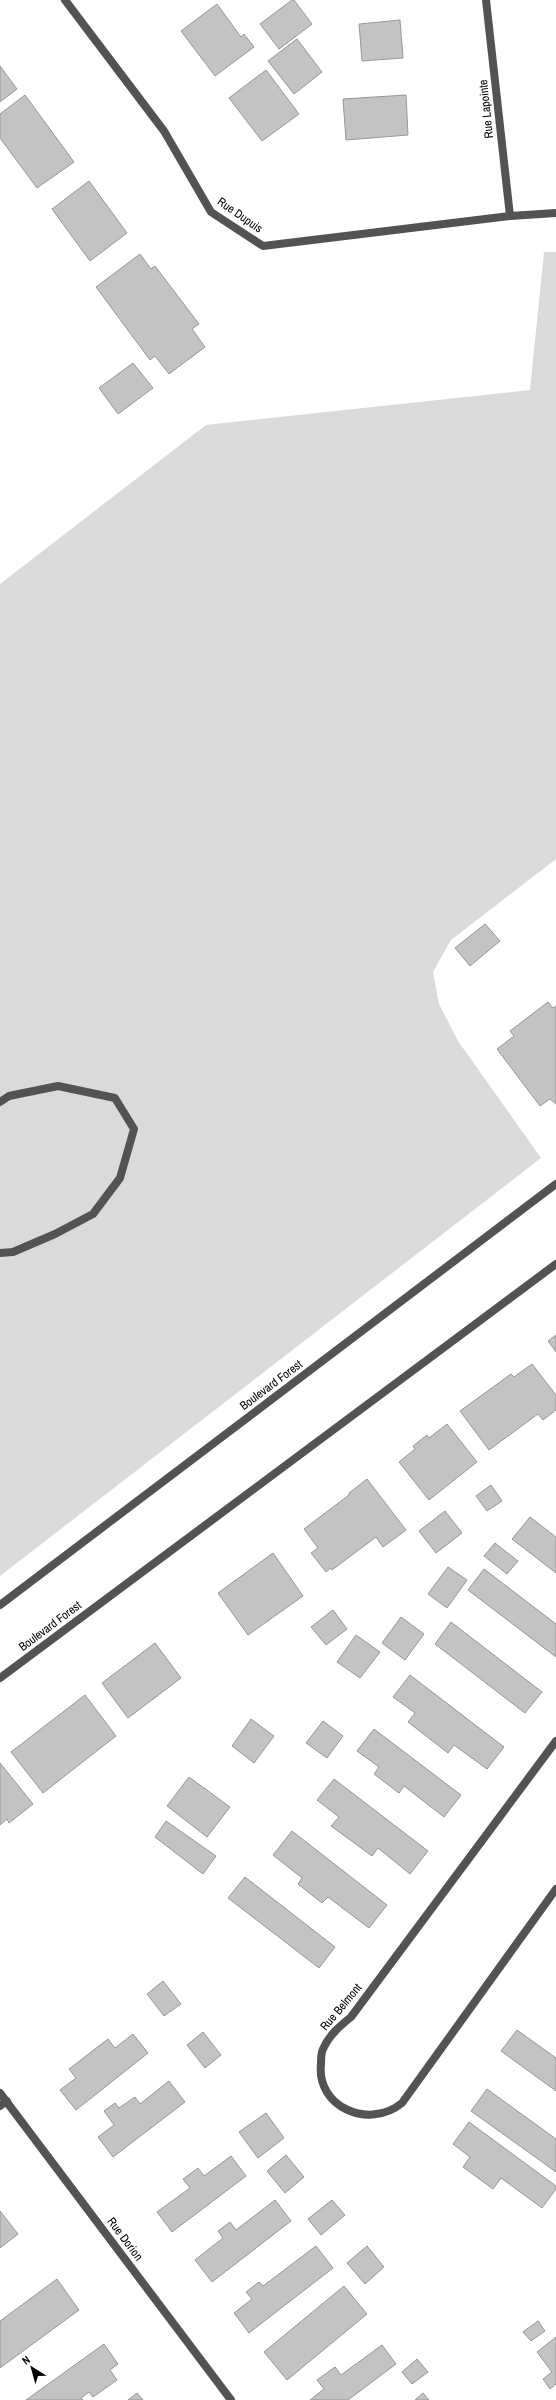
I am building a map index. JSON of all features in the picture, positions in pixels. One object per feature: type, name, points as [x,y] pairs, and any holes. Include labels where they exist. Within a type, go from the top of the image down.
[{"type":"street","name":"Rue Dupuis","points":[[65,0],[164,131],[211,212],[263,246],[510,216],[556,213]]},
{"type":"street","name":"Rue Lapointe","points":[[486,0],[510,216]]},
{"type":"street","points":[[0,1102],[9,1096],[58,1086],[115,1098],[134,1129],[120,1178],[93,1214],[55,1234],[13,1252],[0,1253]]},
{"type":"street","name":"Boulevard Forest","points":[[0,1605],[556,1184]]},
{"type":"street","name":"Boulevard Forest","points":[[0,1678],[556,1264]]},
{"type":"street","name":"Rue Belmont","points":[[556,1740],[351,2017],[334,2032],[322,2050],[320,2072],[328,2092],[342,2107],[359,2115],[374,2116],[391,2112],[402,2103],[556,1889]]},
{"type":"street","name":"Rue Dorion","points":[[0,2093],[3,2104],[231,2400]]},
{"type":"shaded area","points":[[544,252],[556,252],[556,859],[451,940],[433,972],[439,1004],[458,1041],[541,1158],[0,1576],[0,584],[206,425],[530,390]]},
{"type":"building","points":[[294,0],[312,24],[279,49],[260,24]]},
{"type":"building","points":[[217,4],[241,37],[244,34],[254,47],[215,76],[181,31]]},
{"type":"building","points":[[400,20],[403,58],[362,61],[359,24]]},
{"type":"building","points":[[297,39],[322,72],[294,94],[268,61]]},
{"type":"building","points":[[0,66],[17,89],[0,102]]},
{"type":"building","points":[[266,70],[299,114],[262,141],[229,98]]},
{"type":"building","points":[[25,95],[74,162],[37,188],[0,138],[0,114]]},
{"type":"building","points":[[406,95],[408,135],[346,140],[343,99]]},
{"type":"building","points":[[89,181],[127,233],[90,261],[52,209]]},
{"type":"building","points":[[140,254],[151,269],[155,266],[199,324],[192,329],[205,347],[169,374],[155,356],[150,360],[96,287]]},
{"type":"building","points":[[133,363],[153,388],[118,414],[99,388]]},
{"type":"building","points":[[485,924],[500,941],[470,966],[455,948]]},
{"type":"building","points":[[548,1002],[553,1008],[556,1006],[556,1104],[550,1099],[540,1106],[497,1049],[514,1036],[510,1031]]},
{"type":"building","points":[[556,1335],[556,1352],[548,1341]]},
{"type":"building","points":[[532,1364],[556,1395],[556,1410],[543,1420],[538,1414],[489,1450],[460,1411],[511,1374],[514,1377]]},
{"type":"building","points":[[447,1424],[477,1462],[429,1500],[399,1462],[415,1449],[413,1446],[427,1435],[429,1438]]},
{"type":"building","points":[[367,1479],[406,1530],[383,1547],[376,1537],[332,1570],[331,1568],[326,1572],[311,1553],[318,1548],[304,1529],[349,1495],[349,1493]]},
{"type":"building","points":[[491,1485],[502,1501],[487,1511],[476,1496]]},
{"type":"building","points":[[445,1511],[462,1533],[436,1553],[419,1531]]},
{"type":"building","points":[[530,1517],[556,1537],[556,1573],[512,1539]]},
{"type":"building","points":[[495,1543],[518,1561],[507,1574],[484,1556]]},
{"type":"building","points":[[273,1553],[303,1596],[248,1635],[218,1593]]},
{"type":"building","points":[[448,1567],[467,1580],[447,1608],[428,1594]]},
{"type":"building","points":[[484,1569],[556,1624],[556,1657],[468,1590]]},
{"type":"building","points":[[333,1610],[347,1629],[326,1645],[311,1627]]},
{"type":"building","points":[[401,1617],[424,1634],[405,1660],[382,1643]]},
{"type":"building","points":[[451,1622],[542,1692],[525,1713],[435,1644]]},
{"type":"building","points":[[356,1635],[380,1652],[360,1678],[337,1662]]},
{"type":"building","points":[[155,1643],[181,1678],[128,1718],[102,1683]]},
{"type":"building","points":[[410,1675],[504,1747],[487,1769],[454,1745],[448,1753],[408,1722],[415,1713],[393,1697]]},
{"type":"building","points":[[85,1695],[116,1736],[43,1793],[11,1752]]},
{"type":"building","points":[[251,1719],[274,1736],[254,1763],[232,1746]]},
{"type":"building","points":[[323,1721],[343,1736],[327,1758],[306,1743]]},
{"type":"building","points":[[374,1729],[461,1795],[444,1817],[404,1786],[399,1793],[374,1774],[379,1767],[357,1751]]},
{"type":"building","points":[[0,1763],[33,1804],[9,1823],[7,1819],[0,1825]]},
{"type":"building","points":[[189,1777],[230,1807],[207,1837],[167,1806]]},
{"type":"building","points":[[334,1779],[428,1851],[410,1874],[378,1848],[372,1856],[331,1826],[339,1817],[317,1800]]},
{"type":"building","points":[[166,1821],[216,1856],[203,1874],[155,1837]]},
{"type":"building","points":[[292,1831],[387,1905],[369,1928],[328,1897],[322,1903],[298,1884],[302,1878],[273,1855]]},
{"type":"building","points":[[245,1877],[335,1947],[319,1968],[228,1898]]},
{"type":"building","points":[[163,1981],[181,2004],[164,2016],[147,1994]]},
{"type":"building","points":[[517,2030],[556,2058],[556,2091],[501,2051]]},
{"type":"building","points":[[203,2032],[221,2055],[205,2068],[187,2045]]},
{"type":"building","points":[[133,2034],[148,2053],[76,2110],[60,2090],[76,2078],[69,2069],[108,2039],[115,2048]]},
{"type":"building","points":[[169,2081],[185,2102],[113,2157],[98,2137],[114,2125],[104,2111],[115,2103],[119,2108],[135,2097],[140,2104]]},
{"type":"building","points":[[487,2089],[556,2139],[556,2172],[471,2111]]},
{"type":"building","points":[[266,2113],[284,2138],[258,2158],[239,2132]]},
{"type":"building","points":[[469,2122],[556,2186],[556,2189],[542,2208],[501,2178],[493,2189],[463,2167],[470,2157],[453,2144]]},
{"type":"building","points":[[286,2155],[304,2177],[285,2193],[267,2171]]},
{"type":"building","points":[[231,2156],[246,2176],[172,2232],[157,2212],[190,2188],[183,2179],[198,2168],[204,2176]]},
{"type":"building","points":[[275,2200],[291,2221],[212,2282],[195,2260],[223,2238],[218,2231],[230,2222],[236,2230]]},
{"type":"building","points":[[332,2200],[345,2215],[321,2235],[308,2219]]},
{"type":"building","points":[[0,2211],[18,2234],[0,2248]]},
{"type":"building","points":[[316,2246],[333,2268],[249,2333],[234,2313],[252,2299],[246,2292],[259,2282],[263,2286]]},
{"type":"building","points":[[367,2246],[384,2267],[365,2284],[347,2263]]},
{"type":"building","points":[[57,2279],[79,2310],[0,2368],[0,2321]]},
{"type":"building","points":[[344,2286],[367,2314],[287,2380],[264,2352]]},
{"type":"building","points":[[538,2321],[545,2331],[531,2341],[523,2332]]},
{"type":"building","points":[[556,2337],[556,2384],[550,2389],[543,2379],[552,2372],[537,2352]]},
{"type":"building","points":[[104,2344],[118,2364],[110,2370],[117,2380],[93,2397],[89,2392],[81,2398],[83,2400],[26,2400]]},
{"type":"building","points":[[382,2345],[396,2364],[348,2400],[310,2400],[324,2389],[317,2380],[335,2367],[341,2375]]},
{"type":"building","points":[[417,2359],[428,2372],[412,2384],[402,2372]]},
{"type":"building","points":[[137,2393],[143,2400],[128,2400]]},
{"type":"building","points":[[423,2393],[429,2400],[415,2400]]}]
